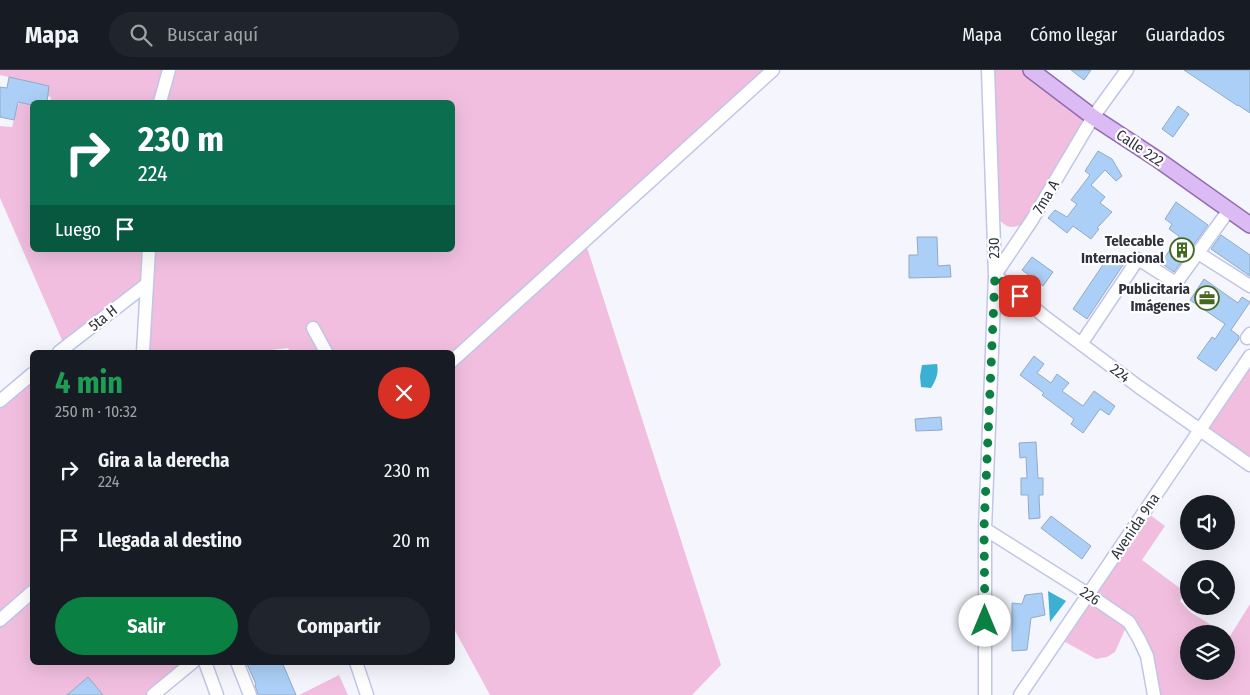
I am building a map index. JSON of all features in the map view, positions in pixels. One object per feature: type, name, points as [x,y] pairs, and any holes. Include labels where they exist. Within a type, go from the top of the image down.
[{"type":"main road","name":"Calle 222","points":[[1030,70],[1093,117],[1157,159],[1250,225]]},
{"type":"street","points":[[161,100],[169,70]]},
{"type":"street","points":[[455,358],[773,70]]},
{"type":"street","name":"230","points":[[985,695],[984,529],[995,275],[988,70]]},
{"type":"street","name":"7ma A","points":[[995,275],[1032,220],[1093,117],[1127,70]]},
{"type":"street","points":[[1081,344],[1138,259],[1176,283],[1229,210]]},
{"type":"street","points":[[143,350],[149,252]]},
{"type":"street","points":[[1198,253],[1250,286]]},
{"type":"street","name":"224","points":[[995,275],[1045,317],[1138,387],[1250,465]]},
{"type":"street","name":"5ta H","points":[[65,350],[147,284]]},
{"type":"street","points":[[313,328],[325,350]]},
{"type":"street","name":"Avenida 9na","points":[[1020,695],[1250,356]]},
{"type":"street","points":[[0,401],[30,376]]},
{"type":"street","name":"226","points":[[984,529],[1129,622],[1146,656],[1154,695]]},
{"type":"street","points":[[0,620],[30,594]]},
{"type":"street","points":[[153,695],[189,665]]},
{"type":"street","points":[[206,665],[217,695]]},
{"type":"street","points":[[238,665],[250,695]]},
{"type":"street","points":[[357,665],[367,695]]},
{"type":"shaded area","points":[[0,70],[773,70],[585,241],[721,665],[692,695],[490,695],[455,631],[455,350],[289,350],[288,348],[271,350],[143,350],[147,284],[65,347],[0,198],[0,126],[12,127],[20,102],[30,104],[30,252],[455,252],[455,100],[50,100],[51,97],[47,96],[49,86],[0,75]]},
{"type":"shaded area","points":[[988,70],[1031,70],[1093,117],[1032,220],[1014,227],[1006,226],[993,212]]},
{"type":"shaded area","points":[[1250,356],[1250,465],[1200,430]]},
{"type":"shaded area","points":[[30,376],[30,665],[190,665],[153,695],[0,695],[0,401]]},
{"type":"shaded area","points":[[1145,511],[1165,526],[1142,560],[1180,588],[1180,615],[1195,615],[1212,625],[1180,625],[1180,680],[1235,680],[1235,628],[1250,604],[1250,695],[1154,695],[1147,656],[1128,623],[1115,652],[1107,657],[1096,659],[1058,638]]},
{"type":"shaded area","points":[[339,675],[348,695],[299,695]]},
{"type":"water","points":[[937,364],[937,376],[931,388],[921,387],[922,365]]},
{"type":"water","points":[[1048,591],[1066,601],[1050,622]]},
{"type":"building","points":[[1071,70],[1091,70],[1084,80]]},
{"type":"building","points":[[1184,70],[1250,70],[1250,113],[1238,106]]},
{"type":"building","points":[[9,77],[49,86],[47,100],[30,100],[30,105],[18,102],[14,120],[0,117],[0,87],[7,88]]},
{"type":"building","points":[[1178,106],[1189,114],[1173,137],[1162,129]]},
{"type":"building","points":[[1098,151],[1112,159],[1122,176],[1116,181],[1105,170],[1091,185],[1105,197],[1100,203],[1112,212],[1097,228],[1099,229],[1091,239],[1073,226],[1067,233],[1048,218],[1055,210],[1067,217],[1077,204],[1071,200],[1090,175],[1085,171]]},
{"type":"building","name":"Telecable Internacional","points":[[1176,202],[1208,225],[1174,272],[1161,263],[1179,236],[1169,229],[1172,224],[1165,219]]},
{"type":"building","points":[[1221,235],[1250,255],[1250,276],[1211,249]]},
{"type":"building","points":[[917,237],[937,237],[938,266],[950,265],[951,277],[909,278],[909,255],[918,255]]},
{"type":"building","points":[[1111,253],[1125,262],[1087,319],[1073,309]]},
{"type":"building","points":[[1032,257],[1053,272],[1043,286],[1022,270]]},
{"type":"building","points":[[1204,279],[1238,303],[1242,297],[1250,302],[1231,330],[1239,336],[1239,339],[1216,371],[1197,358],[1212,337],[1215,339],[1225,324],[1190,300]]},
{"type":"building","points":[[1034,356],[1044,364],[1037,373],[1051,383],[1057,374],[1069,383],[1062,391],[1083,406],[1094,391],[1115,406],[1109,415],[1100,409],[1083,433],[1071,424],[1074,419],[1042,395],[1044,393],[1020,375]]},
{"type":"building","points":[[941,417],[942,430],[916,431],[915,419]]},
{"type":"building","points":[[1036,442],[1038,478],[1043,478],[1043,495],[1039,495],[1040,518],[1029,519],[1028,495],[1021,495],[1021,478],[1027,478],[1026,457],[1020,458],[1019,443]]},
{"type":"building","points":[[1051,516],[1091,546],[1082,559],[1041,528]]},
{"type":"building","points":[[1042,593],[1045,615],[1031,618],[1027,650],[1012,651],[1012,603],[1022,604],[1025,595]]},
{"type":"building","points":[[247,665],[283,665],[296,695],[258,695],[256,684]]},
{"type":"building","points":[[88,677],[103,695],[67,695]]},
{"type":"place","name":"Telecable Internacional","points":[[1182,250]]},
{"type":"place","name":"Publicitaria Imágenes","points":[[1207,298]]},
{"type":"route","points":[[985,621],[984,529],[995,275],[1020,296]]}]
